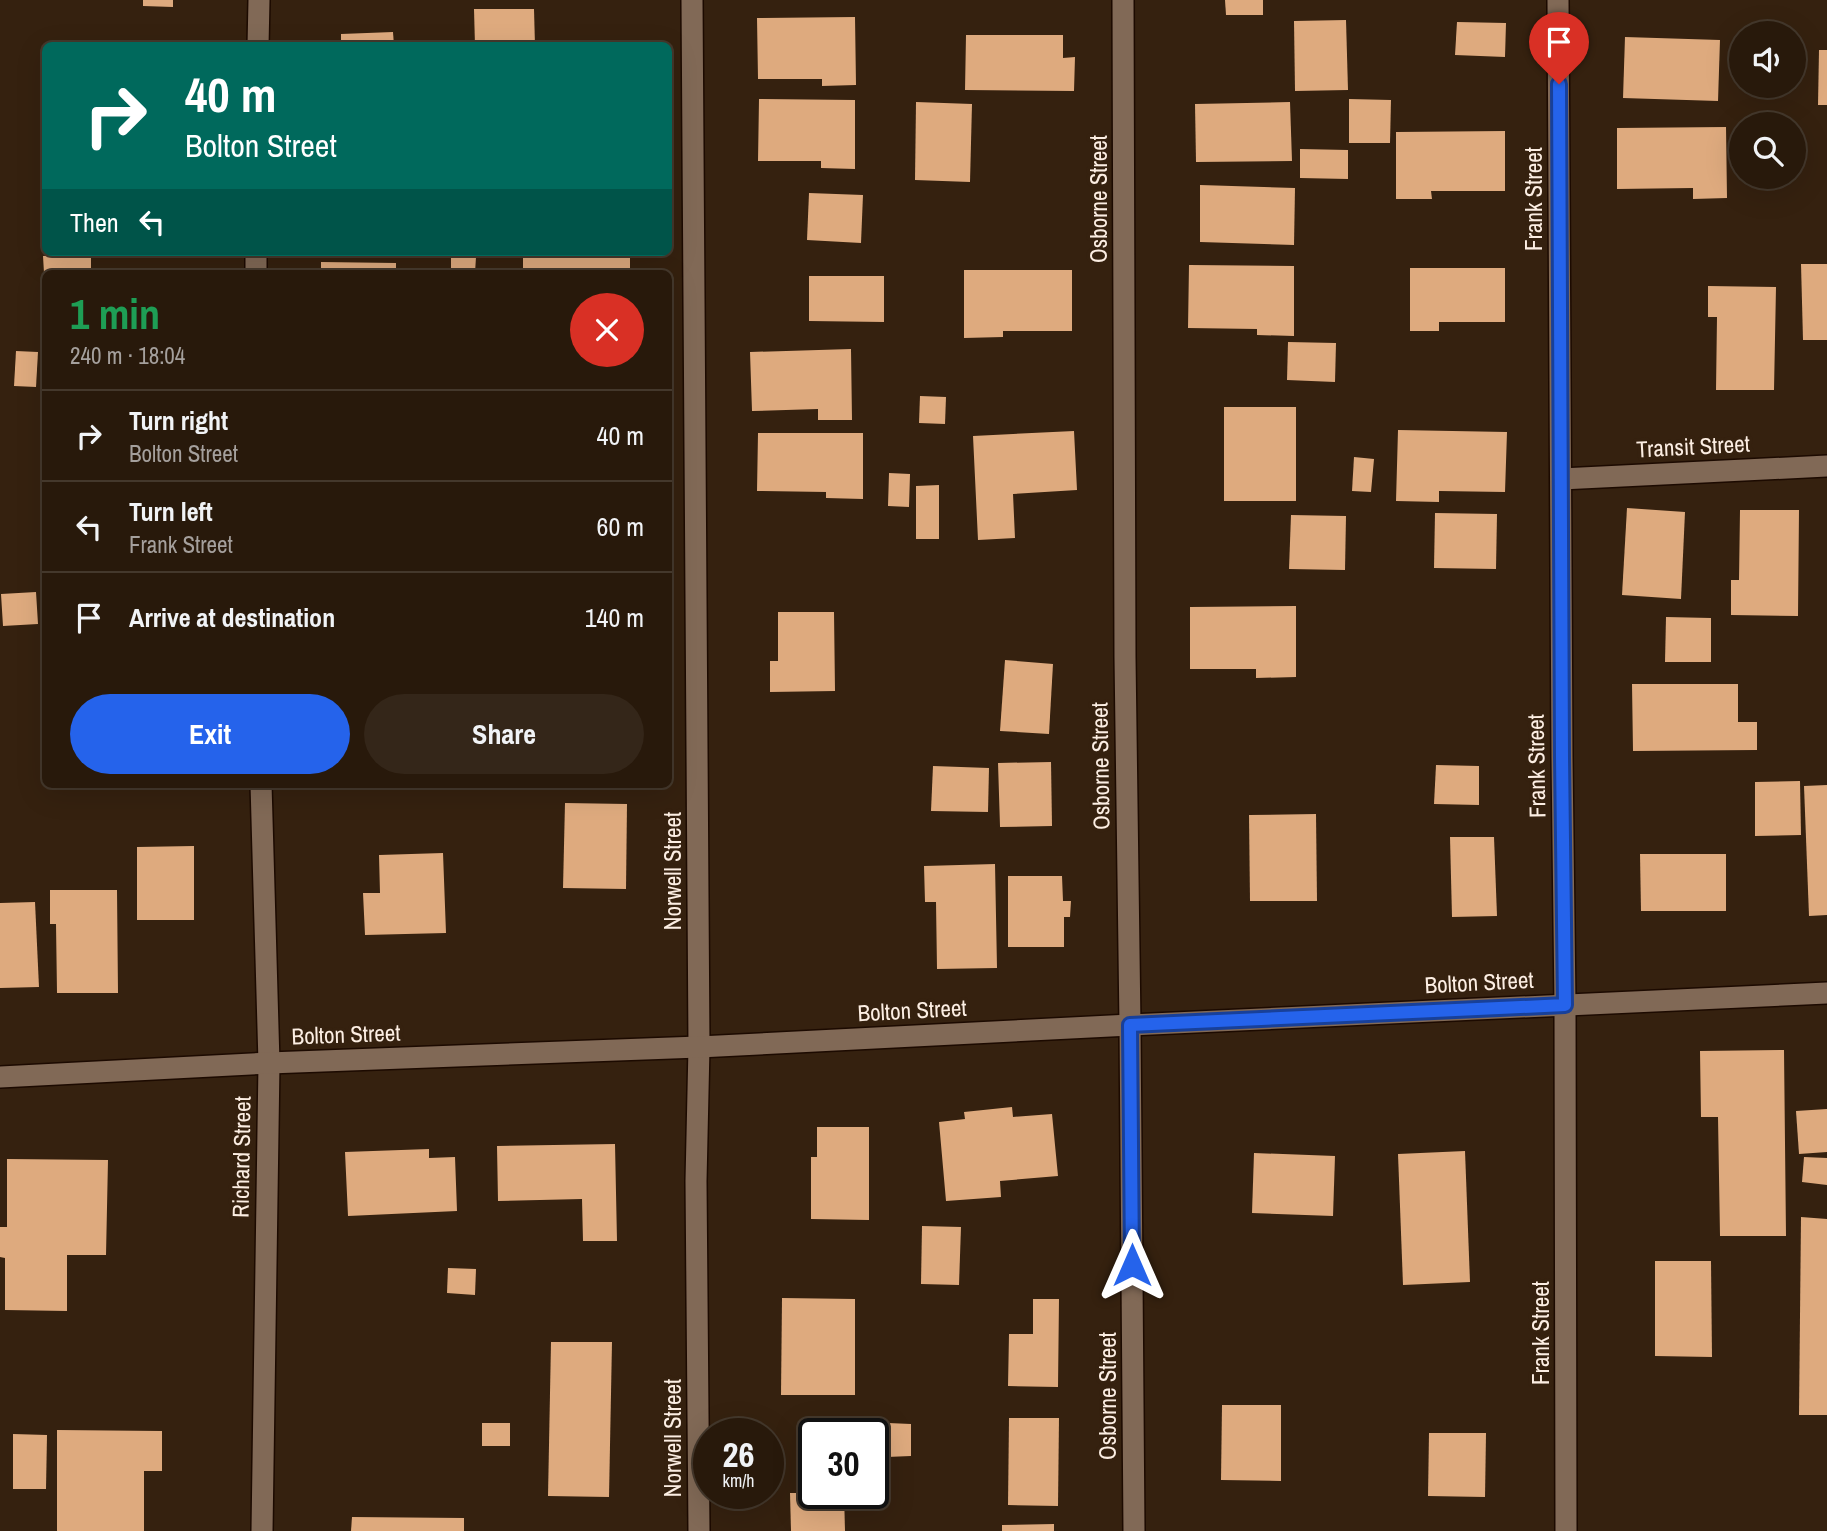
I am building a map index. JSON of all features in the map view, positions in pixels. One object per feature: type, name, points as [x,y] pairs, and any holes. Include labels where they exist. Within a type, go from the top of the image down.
[{"type":"street","points":[[258,42],[259,0]]},
{"type":"street","name":"Norwell Street","points":[[692,0],[699,1047],[696,1181],[699,1531]]},
{"type":"street","name":"Osborne Street","points":[[1123,0],[1125,643],[1134,1531]]},
{"type":"street","name":"Frank Street","points":[[1558,0],[1566,1531]]},
{"type":"street","name":"Transit Street","points":[[1561,479],[1827,466]]},
{"type":"street","name":"Richard Street","points":[[261,788],[269,1063],[262,1531]]},
{"type":"street","name":"Bolton Street","points":[[0,1077],[269,1063],[699,1047],[1827,993]]},
{"type":"building","points":[[143,0],[173,0],[173,7],[143,6]]},
{"type":"building","points":[[1225,0],[1263,0],[1263,15],[1226,15]]},
{"type":"building","points":[[474,9],[534,9],[535,42],[475,42]]},
{"type":"building","points":[[855,17],[856,85],[822,86],[822,79],[758,79],[757,18]]},
{"type":"building","points":[[1346,20],[1348,90],[1295,91],[1294,21]]},
{"type":"building","points":[[1457,22],[1506,23],[1505,57],[1455,55]]},
{"type":"building","points":[[393,32],[394,42],[341,42],[341,34]]},
{"type":"building","points":[[966,35],[1063,35],[1063,58],[1075,57],[1074,91],[965,90]]},
{"type":"building","points":[[1625,37],[1720,40],[1718,101],[1623,98]]},
{"type":"building","points":[[1819,50],[1827,50],[1827,105],[1818,105]]},
{"type":"building","points":[[759,99],[855,100],[855,169],[821,168],[821,161],[758,161]]},
{"type":"building","points":[[1349,99],[1391,100],[1390,143],[1349,143]]},
{"type":"building","points":[[916,102],[972,104],[970,182],[915,180]]},
{"type":"building","points":[[1290,102],[1292,161],[1196,162],[1195,104]]},
{"type":"building","points":[[1726,127],[1727,198],[1693,199],[1693,188],[1617,189],[1617,128]]},
{"type":"building","points":[[1505,131],[1505,191],[1431,191],[1432,199],[1396,199],[1396,132]]},
{"type":"building","points":[[1300,149],[1348,150],[1348,179],[1300,178]]},
{"type":"building","points":[[1200,185],[1295,188],[1294,245],[1200,242]]},
{"type":"building","points":[[809,193],[863,195],[861,243],[807,240]]},
{"type":"building","points":[[43,256],[91,256],[91,270],[44,270]]},
{"type":"building","points":[[523,256],[630,258],[630,270],[523,270]]},
{"type":"building","points":[[451,257],[476,257],[475,270],[451,270]]},
{"type":"building","points":[[321,262],[396,263],[396,270],[321,270]]},
{"type":"building","points":[[1801,264],[1827,264],[1827,340],[1803,340]]},
{"type":"building","points":[[1189,265],[1294,266],[1294,336],[1257,335],[1257,329],[1188,328]]},
{"type":"building","points":[[1410,268],[1505,268],[1505,322],[1439,322],[1439,331],[1410,331]]},
{"type":"building","points":[[964,270],[1072,270],[1072,331],[1003,331],[1003,337],[964,338]]},
{"type":"building","points":[[809,276],[884,276],[884,322],[809,321]]},
{"type":"building","points":[[1708,286],[1776,287],[1774,390],[1716,390],[1717,317],[1708,317]]},
{"type":"building","points":[[1288,342],[1336,343],[1335,382],[1287,380]]},
{"type":"building","points":[[851,349],[852,420],[818,420],[818,409],[752,411],[750,352]]},
{"type":"building","points":[[16,351],[38,352],[36,387],[14,386]]},
{"type":"building","points":[[920,396],[946,397],[945,424],[919,423]]},
{"type":"building","points":[[1224,407],[1296,407],[1296,501],[1224,501]]},
{"type":"building","points":[[1398,430],[1507,432],[1505,492],[1439,491],[1439,502],[1396,501]]},
{"type":"building","points":[[1074,431],[1077,490],[1013,494],[1015,538],[978,540],[973,436]]},
{"type":"building","points":[[758,433],[863,433],[863,499],[826,498],[826,492],[757,491]]},
{"type":"building","points":[[1354,457],[1374,459],[1371,492],[1352,491]]},
{"type":"building","points":[[889,473],[910,474],[909,507],[888,506]]},
{"type":"building","points":[[939,485],[939,539],[916,539],[916,486]]},
{"type":"building","points":[[1627,508],[1685,512],[1681,599],[1622,595]]},
{"type":"building","points":[[1740,510],[1799,510],[1798,616],[1731,615],[1731,580],[1739,580]]},
{"type":"building","points":[[1435,513],[1497,514],[1496,569],[1434,568]]},
{"type":"building","points":[[1291,515],[1346,516],[1345,570],[1289,569]]},
{"type":"building","points":[[36,592],[38,624],[3,626],[1,594]]},
{"type":"building","points":[[1296,606],[1296,677],[1256,678],[1256,669],[1190,669],[1190,607]]},
{"type":"building","points":[[778,612],[834,612],[835,691],[770,692],[770,661],[778,661]]},
{"type":"building","points":[[1666,617],[1711,618],[1711,662],[1665,662]]},
{"type":"building","points":[[1005,660],[1053,664],[1049,734],[1000,731]]},
{"type":"building","points":[[1632,684],[1738,684],[1738,722],[1757,722],[1757,750],[1633,751]]},
{"type":"building","points":[[1051,762],[1052,826],[1000,827],[998,763]]},
{"type":"building","points":[[1436,765],[1479,766],[1479,805],[1434,804]]},
{"type":"building","points":[[933,766],[989,768],[988,812],[931,811]]},
{"type":"building","points":[[1800,781],[1801,835],[1755,836],[1755,782]]},
{"type":"building","points":[[1827,785],[1827,915],[1809,916],[1804,786]]},
{"type":"building","points":[[565,803],[627,804],[626,889],[563,888]]},
{"type":"building","points":[[1316,814],[1317,901],[1250,901],[1249,815]]},
{"type":"building","points":[[1450,837],[1494,837],[1497,916],[1452,917]]},
{"type":"building","points":[[194,846],[194,920],[137,920],[137,847]]},
{"type":"building","points":[[443,853],[446,933],[365,935],[363,893],[380,893],[379,855]]},
{"type":"building","points":[[1640,854],[1726,854],[1726,911],[1641,911]]},
{"type":"building","points":[[995,864],[997,968],[937,969],[936,902],[925,902],[924,866]]},
{"type":"building","points":[[1008,876],[1062,876],[1063,901],[1071,901],[1070,917],[1064,917],[1064,947],[1008,947]]},
{"type":"building","points":[[50,890],[117,890],[118,993],[57,993],[56,924],[50,924]]},
{"type":"building","points":[[35,902],[39,987],[0,988],[0,903]]},
{"type":"building","points":[[1784,1050],[1786,1236],[1720,1236],[1718,1117],[1701,1117],[1700,1051]]},
{"type":"building","points":[[1012,1107],[1013,1117],[1052,1114],[1058,1176],[1000,1181],[1001,1197],[946,1201],[939,1122],[965,1119],[964,1112]]},
{"type":"building","points":[[1827,1109],[1827,1152],[1799,1154],[1796,1111]]},
{"type":"building","points":[[817,1127],[869,1127],[869,1220],[811,1219],[811,1157],[817,1157]]},
{"type":"building","points":[[615,1144],[617,1241],[583,1241],[582,1199],[498,1201],[497,1146]]},
{"type":"building","points":[[429,1149],[429,1158],[455,1157],[457,1211],[348,1216],[345,1152]]},
{"type":"building","points":[[1465,1151],[1470,1282],[1403,1285],[1398,1154]]},
{"type":"building","points":[[1254,1153],[1335,1156],[1333,1216],[1252,1213]]},
{"type":"building","points":[[1804,1157],[1827,1158],[1827,1185],[1802,1182]]},
{"type":"building","points":[[7,1159],[108,1160],[106,1255],[67,1255],[67,1311],[5,1310],[5,1258],[0,1257],[0,1227],[7,1227]]},
{"type":"building","points":[[1801,1217],[1827,1219],[1827,1415],[1799,1415]]},
{"type":"building","points":[[922,1226],[961,1227],[959,1285],[921,1284]]},
{"type":"building","points":[[1655,1261],[1711,1261],[1712,1357],[1655,1356]]},
{"type":"building","points":[[448,1268],[476,1269],[475,1295],[447,1293]]},
{"type":"building","points":[[782,1298],[855,1299],[855,1395],[781,1395]]},
{"type":"building","points":[[1033,1299],[1059,1299],[1058,1387],[1008,1386],[1009,1334],[1033,1334]]},
{"type":"building","points":[[551,1342],[612,1342],[609,1497],[548,1496]]},
{"type":"building","points":[[1222,1405],[1281,1405],[1281,1481],[1221,1480]]},
{"type":"building","points":[[1009,1418],[1059,1418],[1058,1506],[1008,1505]]},
{"type":"building","points":[[482,1423],[510,1423],[510,1446],[482,1446]]},
{"type":"building","points":[[889,1423],[911,1424],[911,1456],[889,1457]]},
{"type":"building","points":[[57,1430],[162,1431],[162,1471],[144,1471],[144,1531],[57,1531]]},
{"type":"building","points":[[1429,1433],[1486,1433],[1485,1497],[1428,1496]]},
{"type":"building","points":[[13,1434],[47,1435],[46,1489],[13,1489]]},
{"type":"building","points":[[790,1493],[798,1493],[798,1509],[844,1509],[845,1531],[791,1531]]},
{"type":"building","points":[[352,1517],[464,1518],[464,1531],[351,1531]]},
{"type":"building","points":[[1054,1524],[1054,1531],[1002,1531],[1002,1525]]},
{"type":"route","points":[[1132,1265],[1130,1025],[1565,1005],[1559,84]]}]
